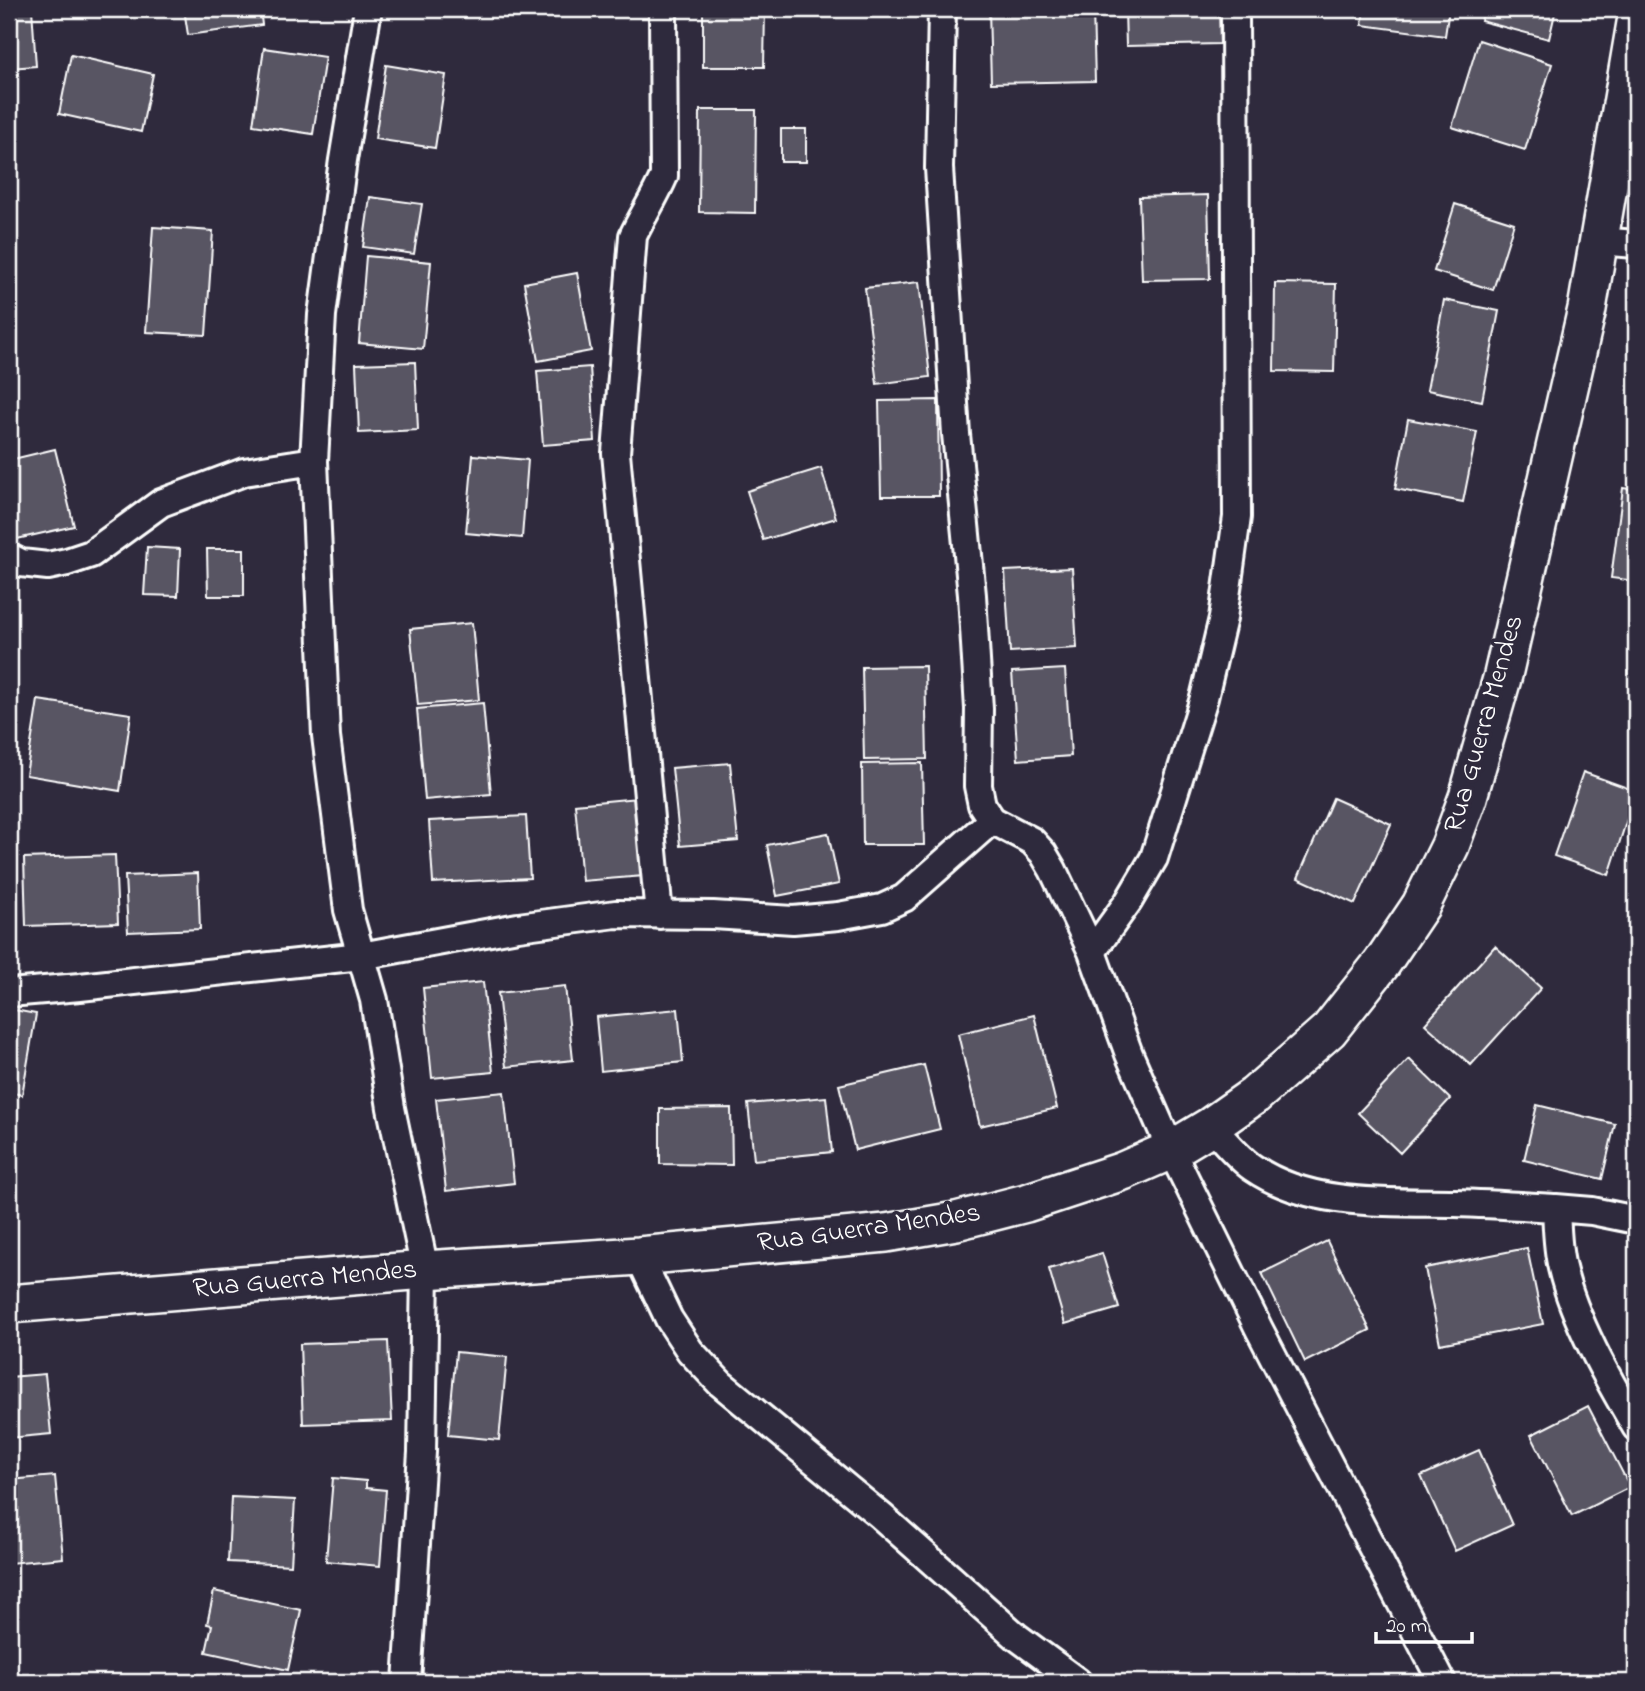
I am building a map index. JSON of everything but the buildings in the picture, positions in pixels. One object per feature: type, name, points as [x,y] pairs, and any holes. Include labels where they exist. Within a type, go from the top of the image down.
[{"type":"street","points":[[368,9],[343,160],[322,315],[314,461],[326,736],[348,910],[374,1000],[391,1108],[425,1270],[422,1452],[407,1682]]},
{"type":"street","points":[[659,915],[616,453],[634,236],[664,176],[663,9]]},
{"type":"street","points":[[942,9],[940,195],[956,434],[972,595],[979,709],[978,786],[984,811],[992,820],[1032,841],[1043,853],[1092,952],[1129,1054],[1171,1150],[1259,1329],[1442,1682]]},
{"type":"street","points":[[1092,952],[1128,902],[1154,858],[1204,698],[1223,618],[1237,517],[1235,9]]},
{"type":"street","name":"Rua Guerra Mendes","points":[[9,1304],[425,1270],[639,1256],[886,1233],[956,1221],[1026,1203],[1123,1171],[1171,1150],[1255,1095],[1329,1030],[1382,964],[1421,905],[1450,846],[1468,797],[1503,675],[1587,309],[1634,44]]},
{"type":"street","points":[[1598,241],[1636,244]]},
{"type":"street","points":[[9,556],[20,563],[48,566],[67,562],[91,554],[161,503],[244,472],[314,461]]},
{"type":"street","points":[[9,993],[361,956],[518,927],[616,915],[713,915],[793,920],[838,916],[882,908],[904,898],[992,820]]},
{"type":"street","points":[[1211,1126],[1251,1167],[1288,1185],[1347,1201],[1556,1208],[1636,1220]]},
{"type":"street","points":[[1556,1208],[1557,1241],[1562,1269],[1574,1303],[1595,1350],[1636,1427]]},
{"type":"street","points":[[639,1256],[669,1319],[690,1350],[720,1383],[881,1516],[1017,1637],[1078,1682]]}]
